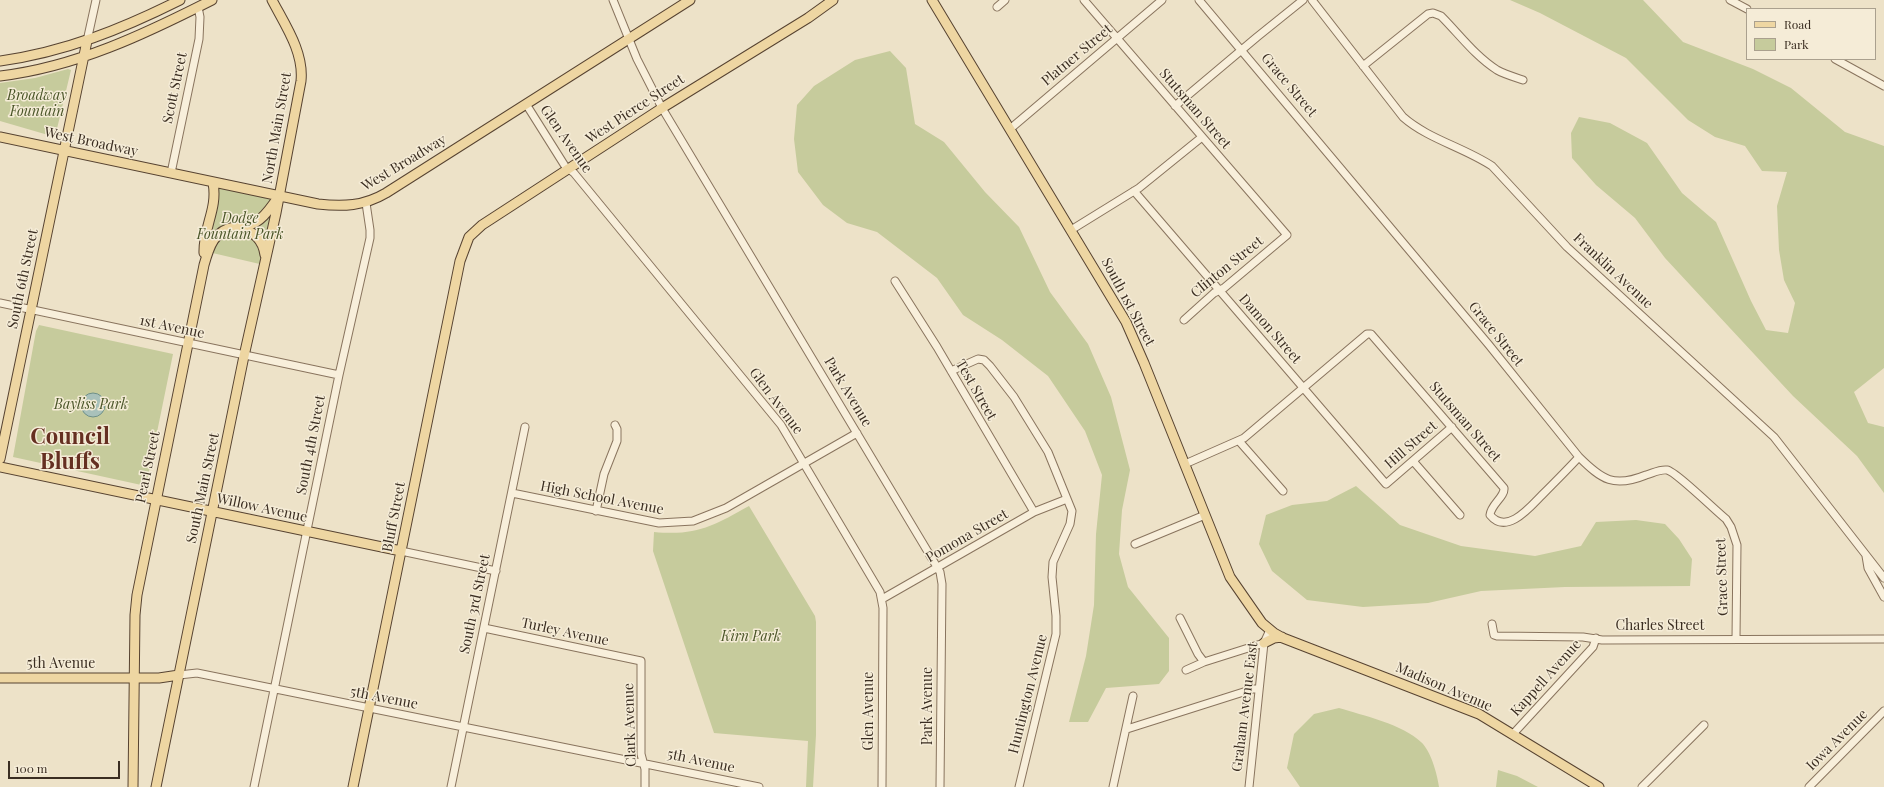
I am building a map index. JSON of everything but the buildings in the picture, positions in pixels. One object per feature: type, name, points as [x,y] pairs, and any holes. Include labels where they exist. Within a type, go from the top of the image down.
[{"type":"main road","points":[[0,61],[48,52],[87,41],[139,20],[180,0]]},
{"type":"main road","points":[[0,76],[31,71],[84,56],[128,41],[212,0]]},
{"type":"main road","name":"North Main Street","points":[[272,0],[299,53],[302,65],[300,90],[279,196]]},
{"type":"main road","name":"West Broadway","points":[[0,137],[279,196],[333,206],[354,206],[366,203],[386,193],[690,0]]},
{"type":"main road","name":"West Pierce Street","points":[[463,252],[469,237],[475,230],[662,108],[808,18],[833,0]]},
{"type":"main road","name":"South 1st Street","points":[[932,0],[1071,230],[1134,338],[1230,577],[1262,623],[1270,630]]},
{"type":"main road","name":"South 6th Street","points":[[0,459],[87,41]]},
{"type":"main road","points":[[204,265],[206,234],[215,201],[213,182]]},
{"type":"main road","name":"Pearl Street","points":[[133,787],[136,601],[204,265],[208,249],[221,231],[233,227],[253,224],[258,221],[279,196]]},
{"type":"main road","name":"South Main Street","points":[[156,787],[244,356],[279,196]]},
{"type":"main road","points":[[233,227],[248,231],[259,239],[262,244],[265,260]]},
{"type":"main road","name":"Bluff Street","points":[[353,787],[463,252]]},
{"type":"main road","name":"Willow Avenue","points":[[0,467],[401,551]]},
{"type":"main road","name":"Madison Avenue","points":[[1270,630],[1282,637],[1473,712],[1513,734],[1599,787]]},
{"type":"main road","points":[[1264,643],[1274,638],[1282,637]]},
{"type":"main road","name":"5th Avenue","points":[[0,678],[159,678],[179,675]]},
{"type":"street","points":[[87,41],[96,0]]},
{"type":"street","name":"Park Avenue","points":[[613,0],[630,38],[636,59],[662,108],[938,568],[942,584],[940,787]]},
{"type":"street","points":[[997,7],[1005,0]]},
{"type":"street","name":"Stutsman Street","points":[[1084,0],[1287,235]]},
{"type":"street","name":"Platner Street","points":[[1010,129],[1162,0]]},
{"type":"street","name":"Grace Street","points":[[1199,0],[1242,49],[1489,345],[1579,457],[1602,478],[1617,482],[1630,481],[1659,470],[1672,472],[1732,526],[1737,545],[1736,639]]},
{"type":"street","points":[[1175,106],[1303,0]]},
{"type":"street","name":"Franklin Avenue","points":[[1312,0],[1403,116],[1412,124],[1479,158],[1499,172],[1567,247],[1774,438],[1884,578]]},
{"type":"street","points":[[1730,0],[1746,8]]},
{"type":"street","name":"Scott Street","points":[[171,173],[199,40],[200,17],[198,7]]},
{"type":"street","points":[[1363,66],[1428,14],[1441,16],[1480,56],[1498,71],[1523,80]]},
{"type":"street","points":[[1837,60],[1884,86]]},
{"type":"street","name":"Glen Avenue","points":[[526,104],[569,169],[773,415],[877,586],[882,599],[882,787]]},
{"type":"street","points":[[1071,230],[1134,191],[1202,136]]},
{"type":"street","name":"Damon Street","points":[[1134,191],[1386,484]]},
{"type":"street","name":"South 4th Street","points":[[254,787],[339,375],[370,238],[366,203]]},
{"type":"street","name":"Clinton Street","points":[[1184,320],[1214,293],[1220,290],[1287,235]]},
{"type":"street","name":"Test Street","points":[[895,281],[1034,512]]},
{"type":"street","name":"1st Avenue","points":[[0,303],[339,375]]},
{"type":"street","name":"Stutsman Street","points":[[1304,388],[1367,334],[1372,334],[1504,488],[1504,492],[1493,505],[1490,515],[1498,522],[1511,521],[1524,514],[1579,457]]},
{"type":"street","name":"Huntington Avenue","points":[[951,372],[978,359],[984,360],[990,366],[1014,397],[1048,452],[1073,517],[1056,554],[1052,576],[1056,616],[1056,634],[1019,787]]},
{"type":"street","points":[[1185,464],[1239,441],[1252,432],[1304,388]]},
{"type":"street","points":[[596,511],[605,470],[617,441],[617,429],[615,425]]},
{"type":"street","name":"South 3rd Street","points":[[451,787],[525,427]]},
{"type":"street","name":"Hill Street","points":[[1386,484],[1452,427]]},
{"type":"street","name":"High School Avenue","points":[[512,493],[659,523],[692,521],[726,508],[857,433]]},
{"type":"street","points":[[1239,441],[1283,491]]},
{"type":"street","points":[[1413,461],[1460,515]]},
{"type":"street","name":"Pomona Street","points":[[882,599],[1034,512],[1067,499]]},
{"type":"street","points":[[1135,544],[1205,515]]},
{"type":"street","name":"Willow Avenue","points":[[401,551],[496,571]]},
{"type":"street","points":[[1866,556],[1868,568],[1884,597]]},
{"type":"street","points":[[1180,618],[1198,654],[1204,662]]},
{"type":"street","name":"Charles Street","points":[[1492,624],[1497,636],[1596,638],[1884,639]]},
{"type":"street","name":"Turley Avenue","points":[[484,628],[641,661]]},
{"type":"street","name":"Graham Avenue East","points":[[1249,787],[1258,689],[1264,643],[1270,630]]},
{"type":"street","name":"Kappell Avenue","points":[[1513,734],[1593,647],[1596,638]]},
{"type":"street","points":[[1186,670],[1204,662],[1264,643]]},
{"type":"street","name":"Clark Avenue","points":[[641,661],[641,754],[645,787]]},
{"type":"street","name":"5th Avenue","points":[[179,675],[198,673],[369,709],[759,787]]},
{"type":"street","points":[[1127,729],[1253,689],[1258,689]]},
{"type":"street","points":[[1113,787],[1127,729],[1133,696]]},
{"type":"street","name":"Iowa Avenue","points":[[1809,787],[1884,711]]},
{"type":"street","points":[[1642,787],[1704,725]]},
{"type":"green space","points":[[1510,0],[1643,0],[1683,42],[1753,69],[1791,88],[1845,132],[1884,146],[1884,368],[1854,392],[1868,423],[1884,427],[1884,493],[1857,456],[1793,396],[1665,258],[1635,218],[1596,185],[1572,158],[1571,133],[1579,117],[1610,123],[1647,143],[1682,193],[1716,222],[1751,301],[1766,330],[1788,333],[1795,303],[1784,280],[1779,250],[1777,206],[1787,172],[1762,171],[1745,146],[1715,137],[1688,120],[1626,58],[1540,13]]},
{"type":"green space","points":[[890,51],[906,68],[915,124],[944,142],[985,192],[1019,227],[1050,292],[1088,344],[1111,397],[1130,470],[1122,510],[1119,554],[1128,587],[1169,638],[1169,671],[1159,684],[1106,688],[1088,722],[1069,722],[1086,656],[1094,605],[1096,534],[1102,475],[1085,431],[1048,376],[1002,340],[963,315],[937,278],[877,232],[847,223],[823,205],[798,172],[794,139],[797,105],[814,86],[855,60]]},
{"type":"green space","name":"Broadway Fountain","points":[[68,69],[71,70],[55,137],[0,121],[0,83],[35,78]]},
{"type":"green space","name":"Dodge Fountain Park","points":[[213,183],[279,196],[264,265],[204,251]]},
{"type":"green space","name":"Bayliss Park","points":[[39,325],[173,354],[146,486],[13,457],[36,331]]},
{"type":"green space","points":[[1356,486],[1400,525],[1461,546],[1535,556],[1581,546],[1596,522],[1636,520],[1665,524],[1679,539],[1692,559],[1690,586],[1565,587],[1481,591],[1428,603],[1363,607],[1307,600],[1272,571],[1259,544],[1266,515],[1292,505],[1327,501]]},
{"type":"green space","name":"Kirn Park","points":[[749,506],[815,616],[816,735],[813,787],[806,787],[808,741],[714,733],[653,551],[654,532],[682,532],[704,528]]},
{"type":"green space","points":[[1339,708],[1382,721],[1414,736],[1425,746],[1431,757],[1439,787],[1300,787],[1287,768],[1294,734],[1314,714]]},
{"type":"green space","points":[[1498,770],[1517,776],[1538,787],[1496,787]]},
{"type":"water","points":[[93,393],[101,397],[105,405],[101,413],[93,417],[85,413],[81,405],[85,397]]},
{"type":"district","name":"Council Bluffs","points":[[70,450]]}]
